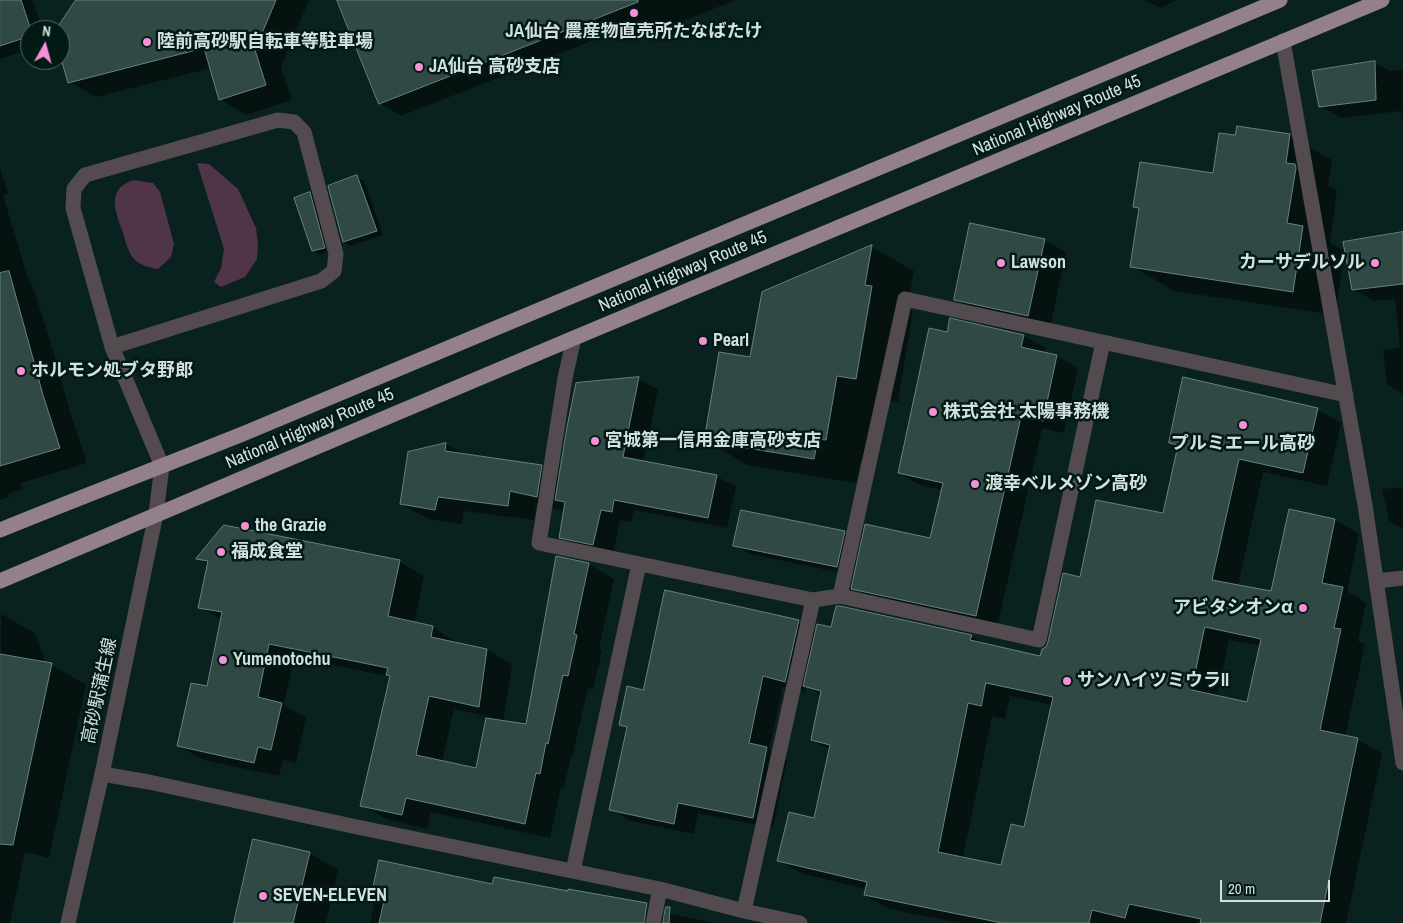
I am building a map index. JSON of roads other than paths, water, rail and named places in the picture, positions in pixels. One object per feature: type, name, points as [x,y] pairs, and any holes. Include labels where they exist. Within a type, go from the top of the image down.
[{"type":"highway","name":"National Highway Route 45","points":[[0,530],[162,466],[1280,0]]},
{"type":"highway","name":"National Highway Route 45","points":[[0,581],[574,338],[1382,0]]},
{"type":"street","points":[[1283,42],[1377,581],[1403,762]]},
{"type":"street","points":[[112,347],[321,281],[334,271],[336,254],[304,132],[294,122],[278,120],[85,174],[74,189],[73,208],[112,347],[162,466]]},
{"type":"street","points":[[840,596],[904,299],[1346,396]]},
{"type":"street","points":[[574,338],[565,378],[539,543],[814,600],[840,596],[1039,640],[1102,342]]},
{"type":"street","name":"高砂駅蒲生線","points":[[68,923],[102,774],[156,514],[162,466]]},
{"type":"street","points":[[573,871],[639,564]]},
{"type":"street","points":[[1377,581],[1403,578]]},
{"type":"street","points":[[744,911],[814,600]]},
{"type":"street","points":[[102,774],[149,782],[660,889],[744,911],[800,923]]},
{"type":"street","points":[[653,923],[660,889]]},
{"type":"place","name":"JA仙台 農産物直売所たなばたけ","points":[[634,13]]},
{"type":"place","name":"陸前高砂駅自転車等駐車場","points":[[147,42]]},
{"type":"place","name":"JA仙台 高砂支店","points":[[419,67]]},
{"type":"place","name":"Lawson","points":[[1001,263]]},
{"type":"place","name":"カーサデルソル","points":[[1375,263]]},
{"type":"place","name":"Pearl","points":[[703,341]]},
{"type":"place","name":"ホルモン処ブタ野郎","points":[[21,371]]},
{"type":"place","name":"株式会社 太陽事務機","points":[[933,412]]},
{"type":"place","name":"プルミエール高砂","points":[[1243,425]]},
{"type":"place","name":"宮城第一信用金庫高砂支店","points":[[595,441]]},
{"type":"place","name":"渡幸ベルメゾン高砂","points":[[975,484]]},
{"type":"place","name":"the Grazie","points":[[245,526]]},
{"type":"place","name":"福成食堂","points":[[221,552]]},
{"type":"place","name":"アビタシオンα","points":[[1303,608]]},
{"type":"place","name":"Yumenotochu","points":[[223,660]]},
{"type":"place","name":"サンハイツミウラII","points":[[1067,681]]},
{"type":"place","name":"SEVEN-ELEVEN","points":[[263,896]]}]
